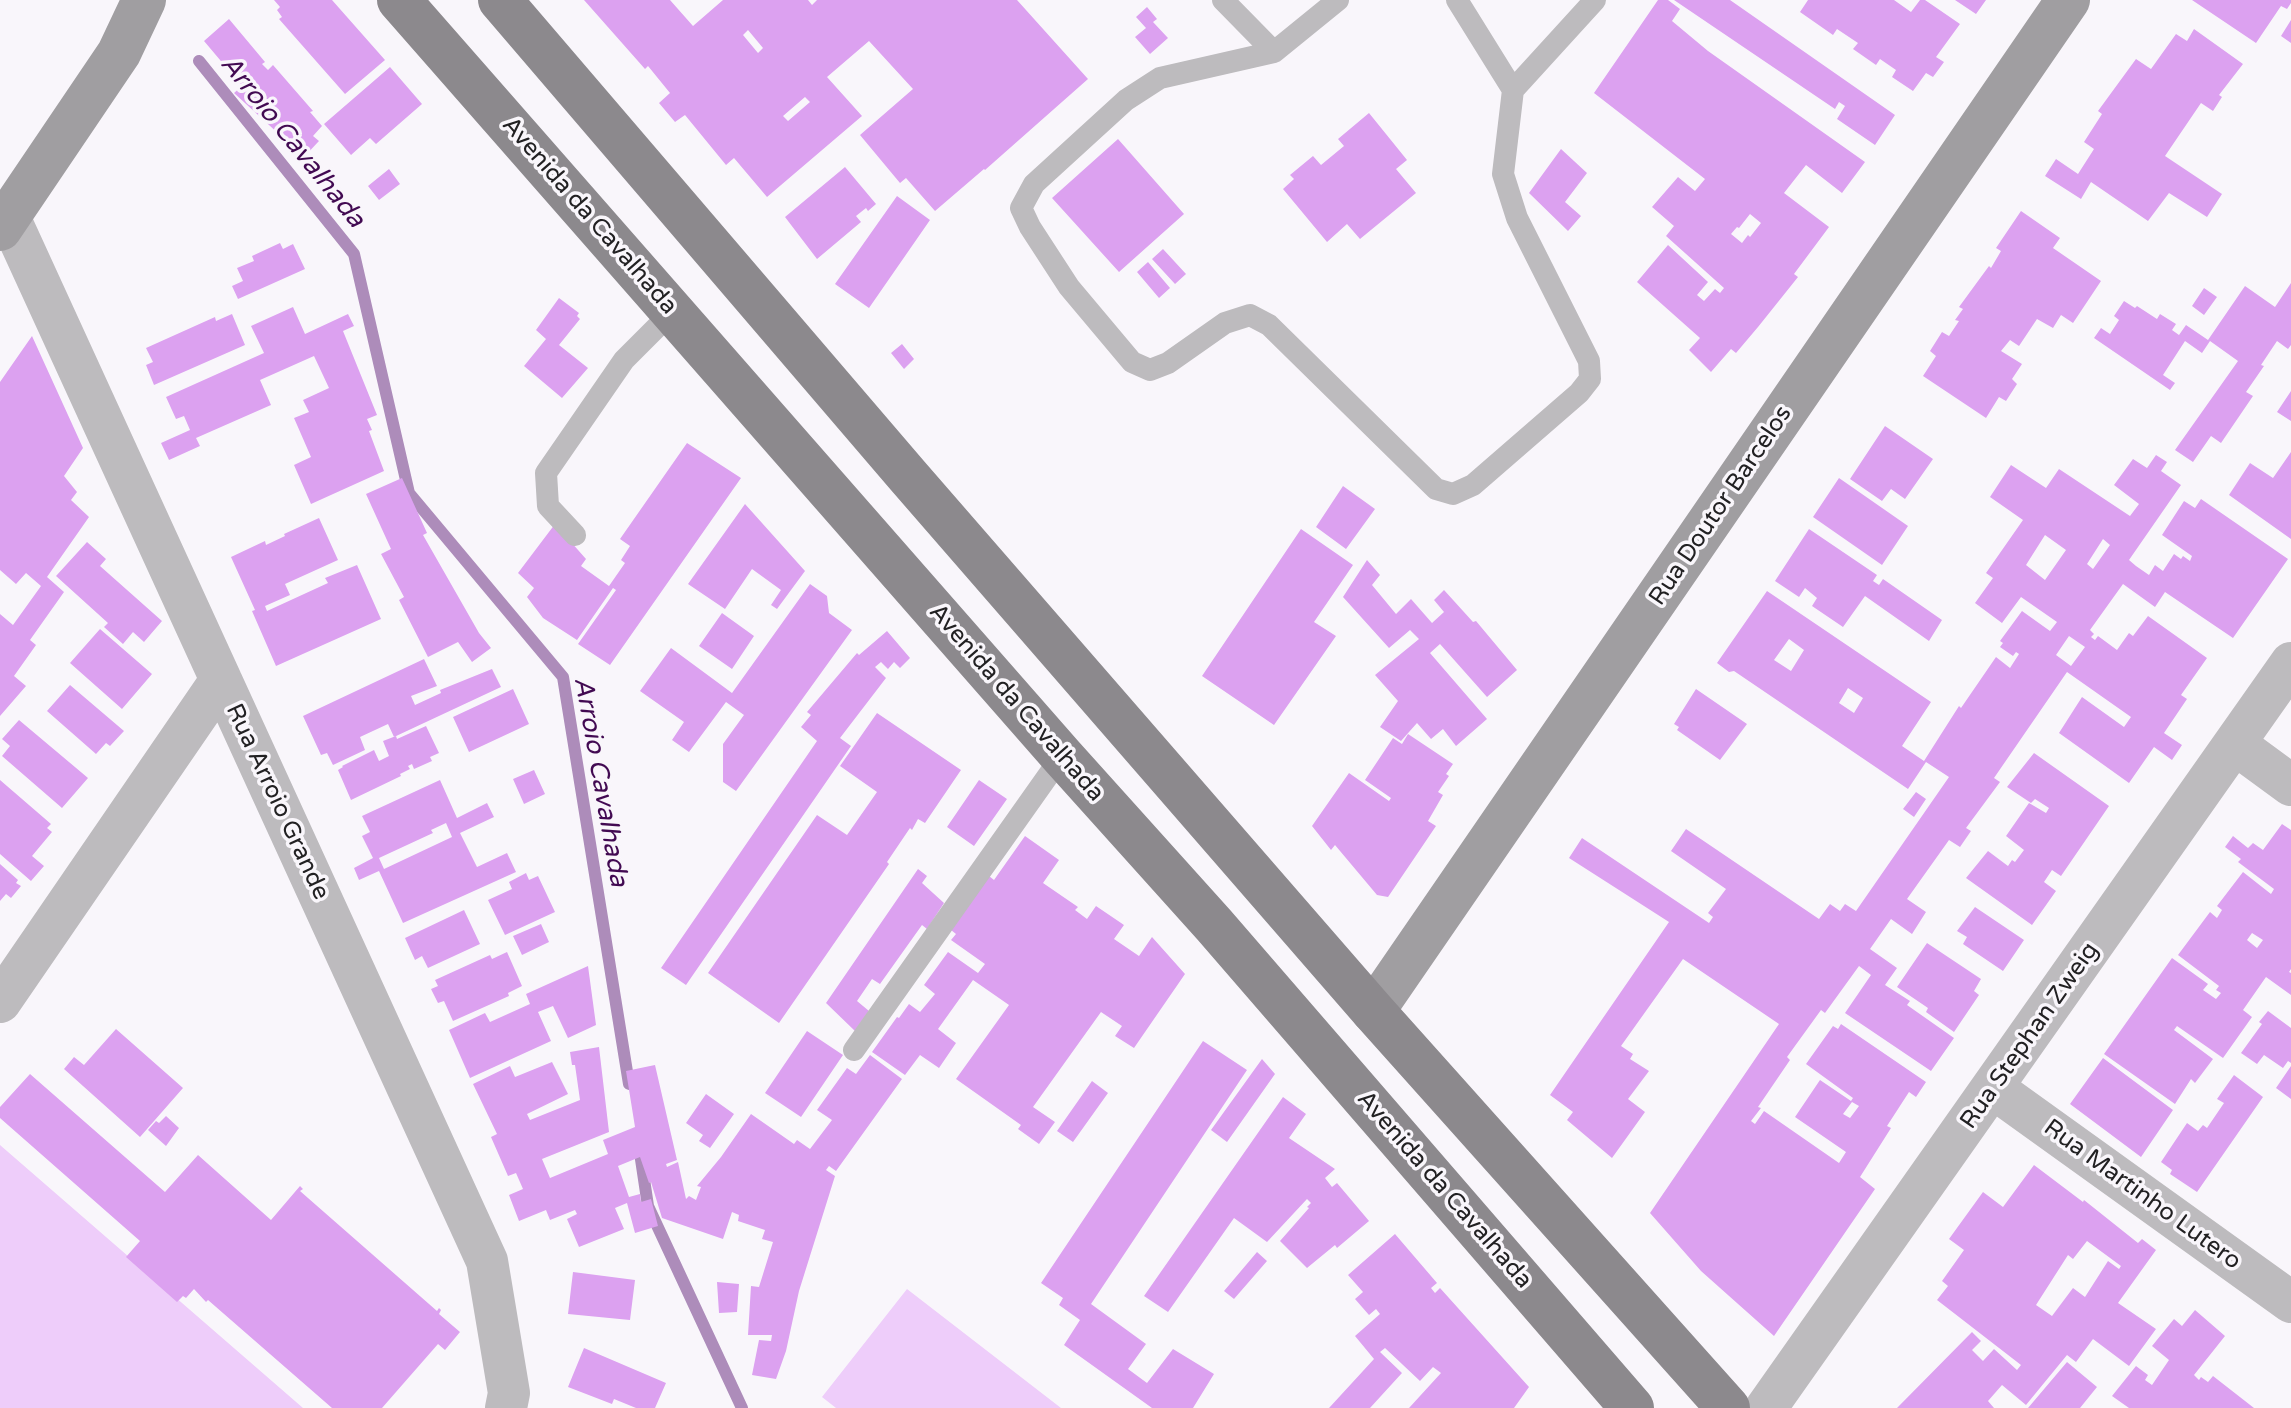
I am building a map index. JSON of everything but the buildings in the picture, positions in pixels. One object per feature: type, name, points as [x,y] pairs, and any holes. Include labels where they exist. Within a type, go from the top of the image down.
[{"type":"main road","name":"Avenida da Cavalhada","points":[[399,0],[1214,925],[1632,1408]]},
{"type":"main road","points":[[500,0],[1373,1011],[1728,1408]]},
{"type":"main road","points":[[1214,925],[1282,973],[1335,1016],[1354,1018],[1373,1011]]},
{"type":"street","points":[[3,219],[119,53],[144,0]]},
{"type":"street","points":[[119,53],[174,0]]},
{"type":"street","name":"Rua Doutor Barcelos","points":[[1373,1011],[2068,0]]},
{"type":"street","name":"Rua Arroio Grande","points":[[3,219],[221,680],[487,1261],[509,1393],[506,1408]]},
{"type":"street","name":"Rua Stephan Zweig","points":[[1766,1408],[2291,663]]},
{"type":"street","points":[[0,1002],[221,680]]},
{"type":"street","points":[[2235,744],[2291,785]]},
{"type":"street","name":"Rua Martinho Lutero","points":[[1993,1088],[2291,1302]]},
{"type":"lane","points":[[1223,0],[1274,52]]},
{"type":"lane","points":[[1338,0],[1274,52],[1160,78],[1126,100],[1034,184],[1021,208],[1069,287],[1132,362],[1150,370],[1168,363],[1225,323],[1250,315],[1269,325],[1436,489],[1453,494],[1473,485],[1579,393],[1590,379],[1589,361],[1517,218],[1503,174],[1513,90],[1595,0]]},
{"type":"lane","points":[[1457,0],[1513,90]]},
{"type":"lane","points":[[575,535],[548,506],[546,473],[624,360],[673,311]]},
{"type":"lane","points":[[854,1050],[1062,756]]},
{"type":"shaded area","points":[[0,1145],[303,1408],[0,1408]]},
{"type":"shaded area","points":[[907,1289],[1061,1408],[836,1408],[822,1397]]},
{"type":"waterway","name":"Arroio Cavalhada","points":[[199,61],[354,254],[409,493],[563,677],[629,1084]]},
{"type":"waterway","name":"Arroio Cavalhada","points":[[639,1146],[648,1206],[742,1408]]}]
